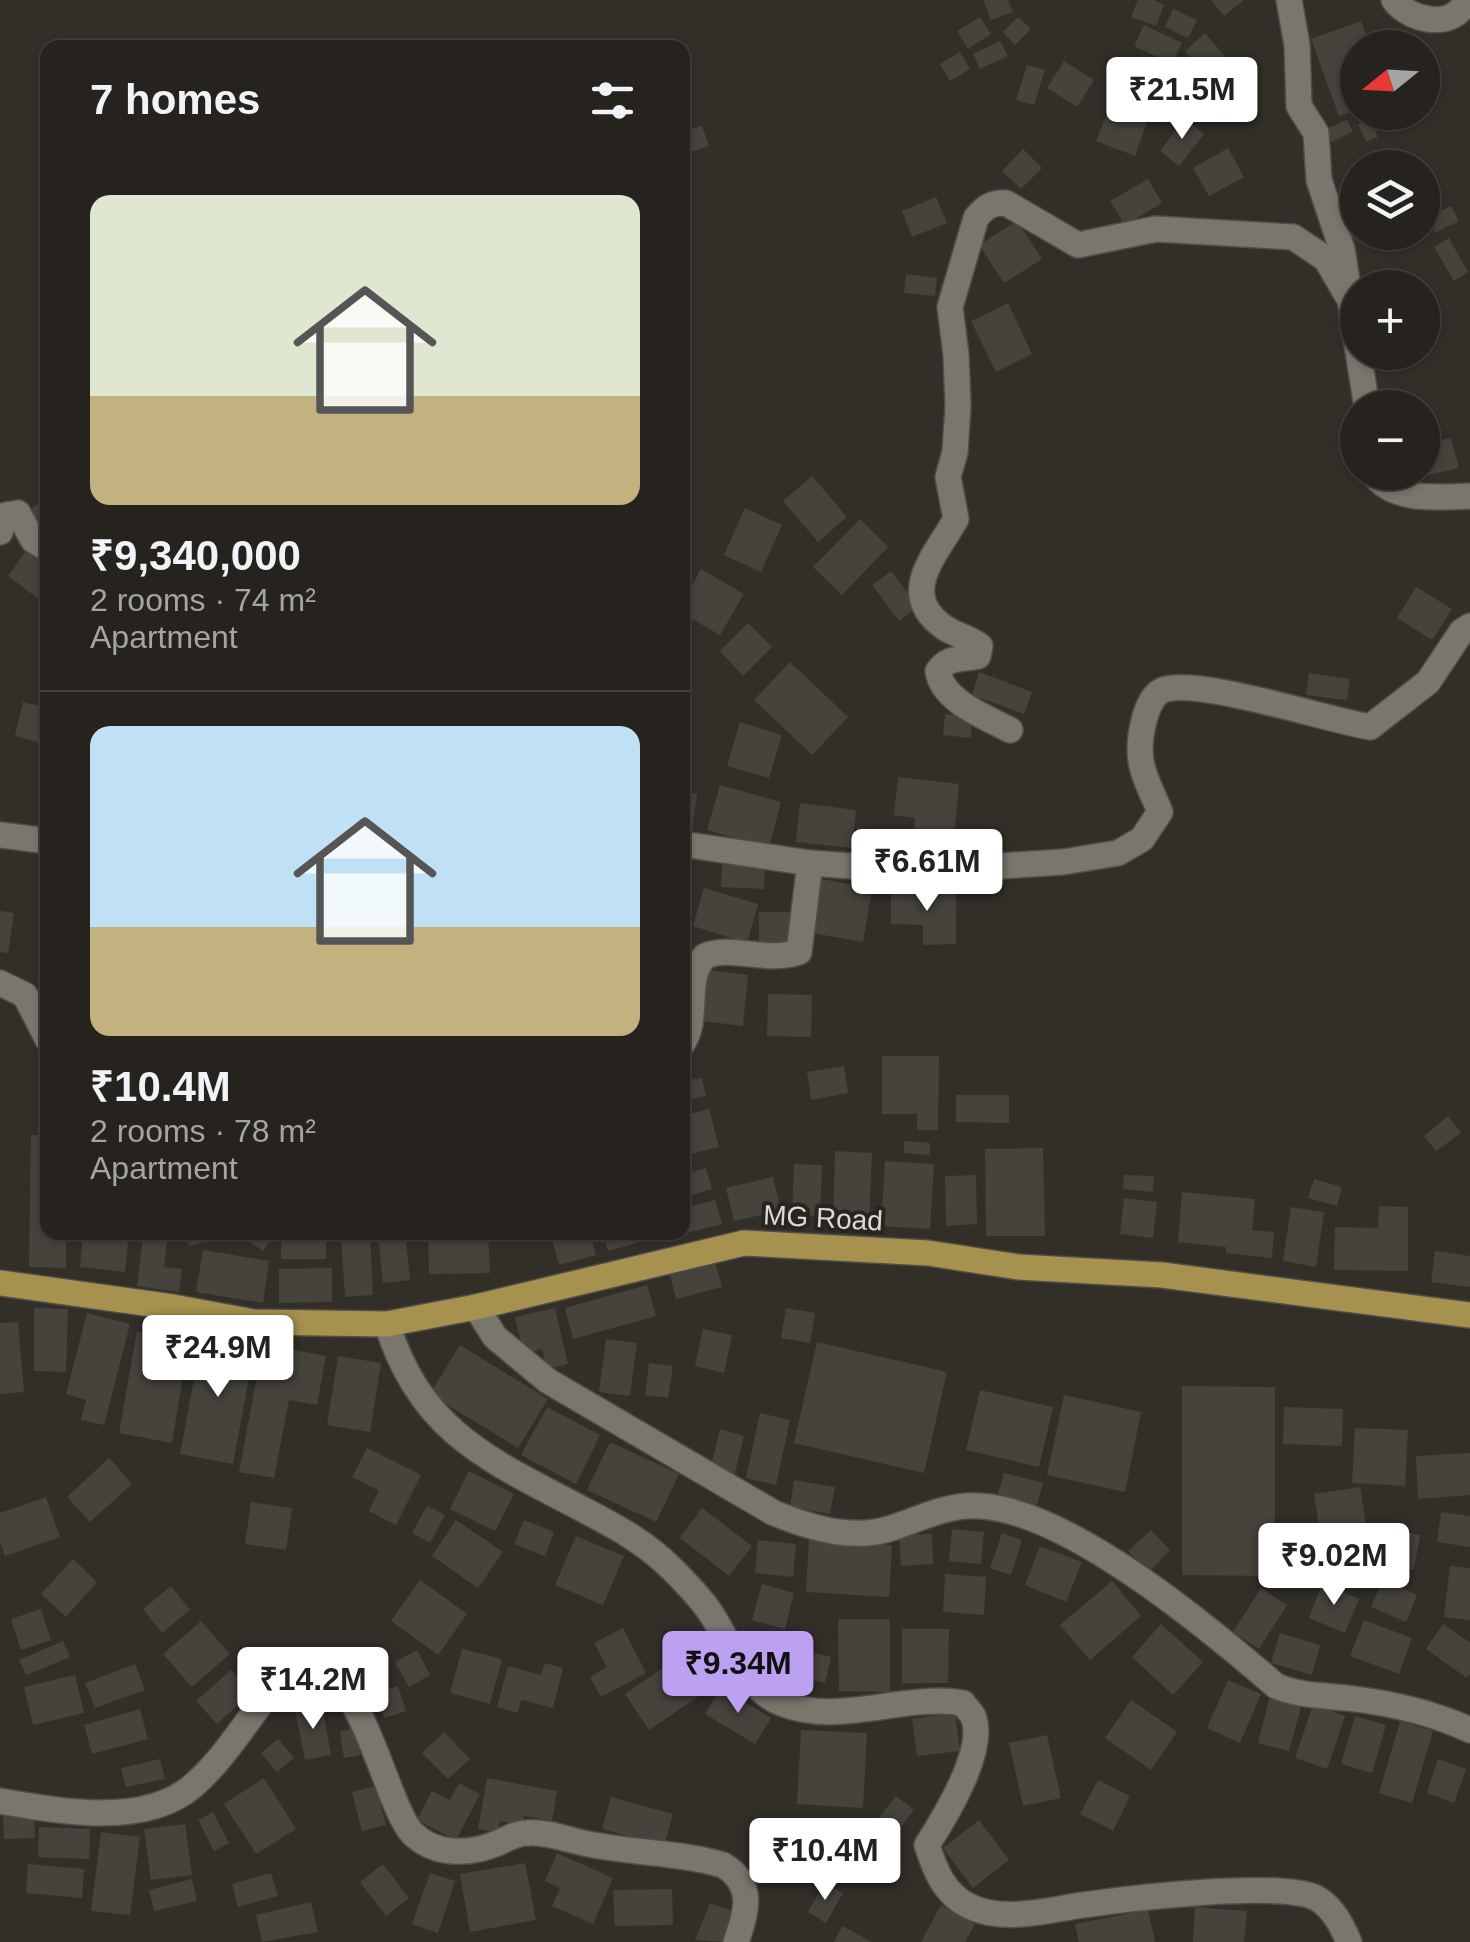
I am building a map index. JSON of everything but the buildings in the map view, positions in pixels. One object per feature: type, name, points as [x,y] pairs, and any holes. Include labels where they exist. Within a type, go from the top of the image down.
[{"type":"main road","name":"MG Road","points":[[0,1283],[254,1322],[387,1324],[476,1308],[744,1243],[928,1253],[1018,1266],[1162,1275],[1470,1315]]},
{"type":"street","points":[[1290,0],[1297,45],[1299,106],[1316,133],[1318,180],[1342,249],[1344,270]]},
{"type":"street","points":[[1394,0],[1408,15],[1422,20],[1453,16],[1467,0]]},
{"type":"street","points":[[1010,730],[942,686],[938,671],[943,664],[952,658],[978,656],[980,646],[930,615],[921,589],[926,567],[956,519],[948,477],[955,452],[958,406],[950,307],[976,218],[996,202],[1006,203],[1078,245],[1156,230],[1292,237],[1326,259],[1340,283]]},
{"type":"street","points":[[1390,490],[1409,495],[1470,496]]},
{"type":"street","points":[[0,532],[6,516],[18,513],[33,540],[40,544]]},
{"type":"street","points":[[690,845],[810,862],[921,871],[1063,862],[1118,852],[1142,839],[1160,812],[1140,761],[1145,716],[1152,698],[1162,690],[1179,688],[1240,696],[1370,726],[1428,682],[1462,631],[1470,626]]},
{"type":"street","points":[[0,835],[40,840]]},
{"type":"street","points":[[690,1034],[696,971],[705,956],[723,953],[772,958],[799,952],[810,862]]},
{"type":"street","points":[[0,983],[24,995],[40,1025]]},
{"type":"street","points":[[476,1308],[495,1337],[548,1380],[774,1513],[813,1529],[869,1532],[954,1507],[1013,1511],[1047,1524],[1152,1586],[1276,1686],[1293,1693],[1354,1698],[1431,1712],[1470,1730]]},
{"type":"street","points":[[387,1324],[400,1363],[427,1406],[460,1440],[499,1466],[650,1547],[711,1613],[751,1681],[766,1697],[810,1711],[962,1703],[973,1717],[976,1741],[971,1760],[928,1846],[936,1872],[948,1890],[966,1905],[984,1912],[1013,1914],[1107,1902],[1286,1891],[1318,1900],[1340,1921],[1350,1942]]},
{"type":"street","points":[[0,1801],[98,1812],[136,1810],[171,1802],[210,1770],[286,1671],[299,1664],[318,1664],[328,1668],[344,1688],[367,1733],[398,1812],[424,1842],[441,1850],[468,1852],[528,1832],[723,1865],[735,1872],[747,1898],[736,1942]]}]
